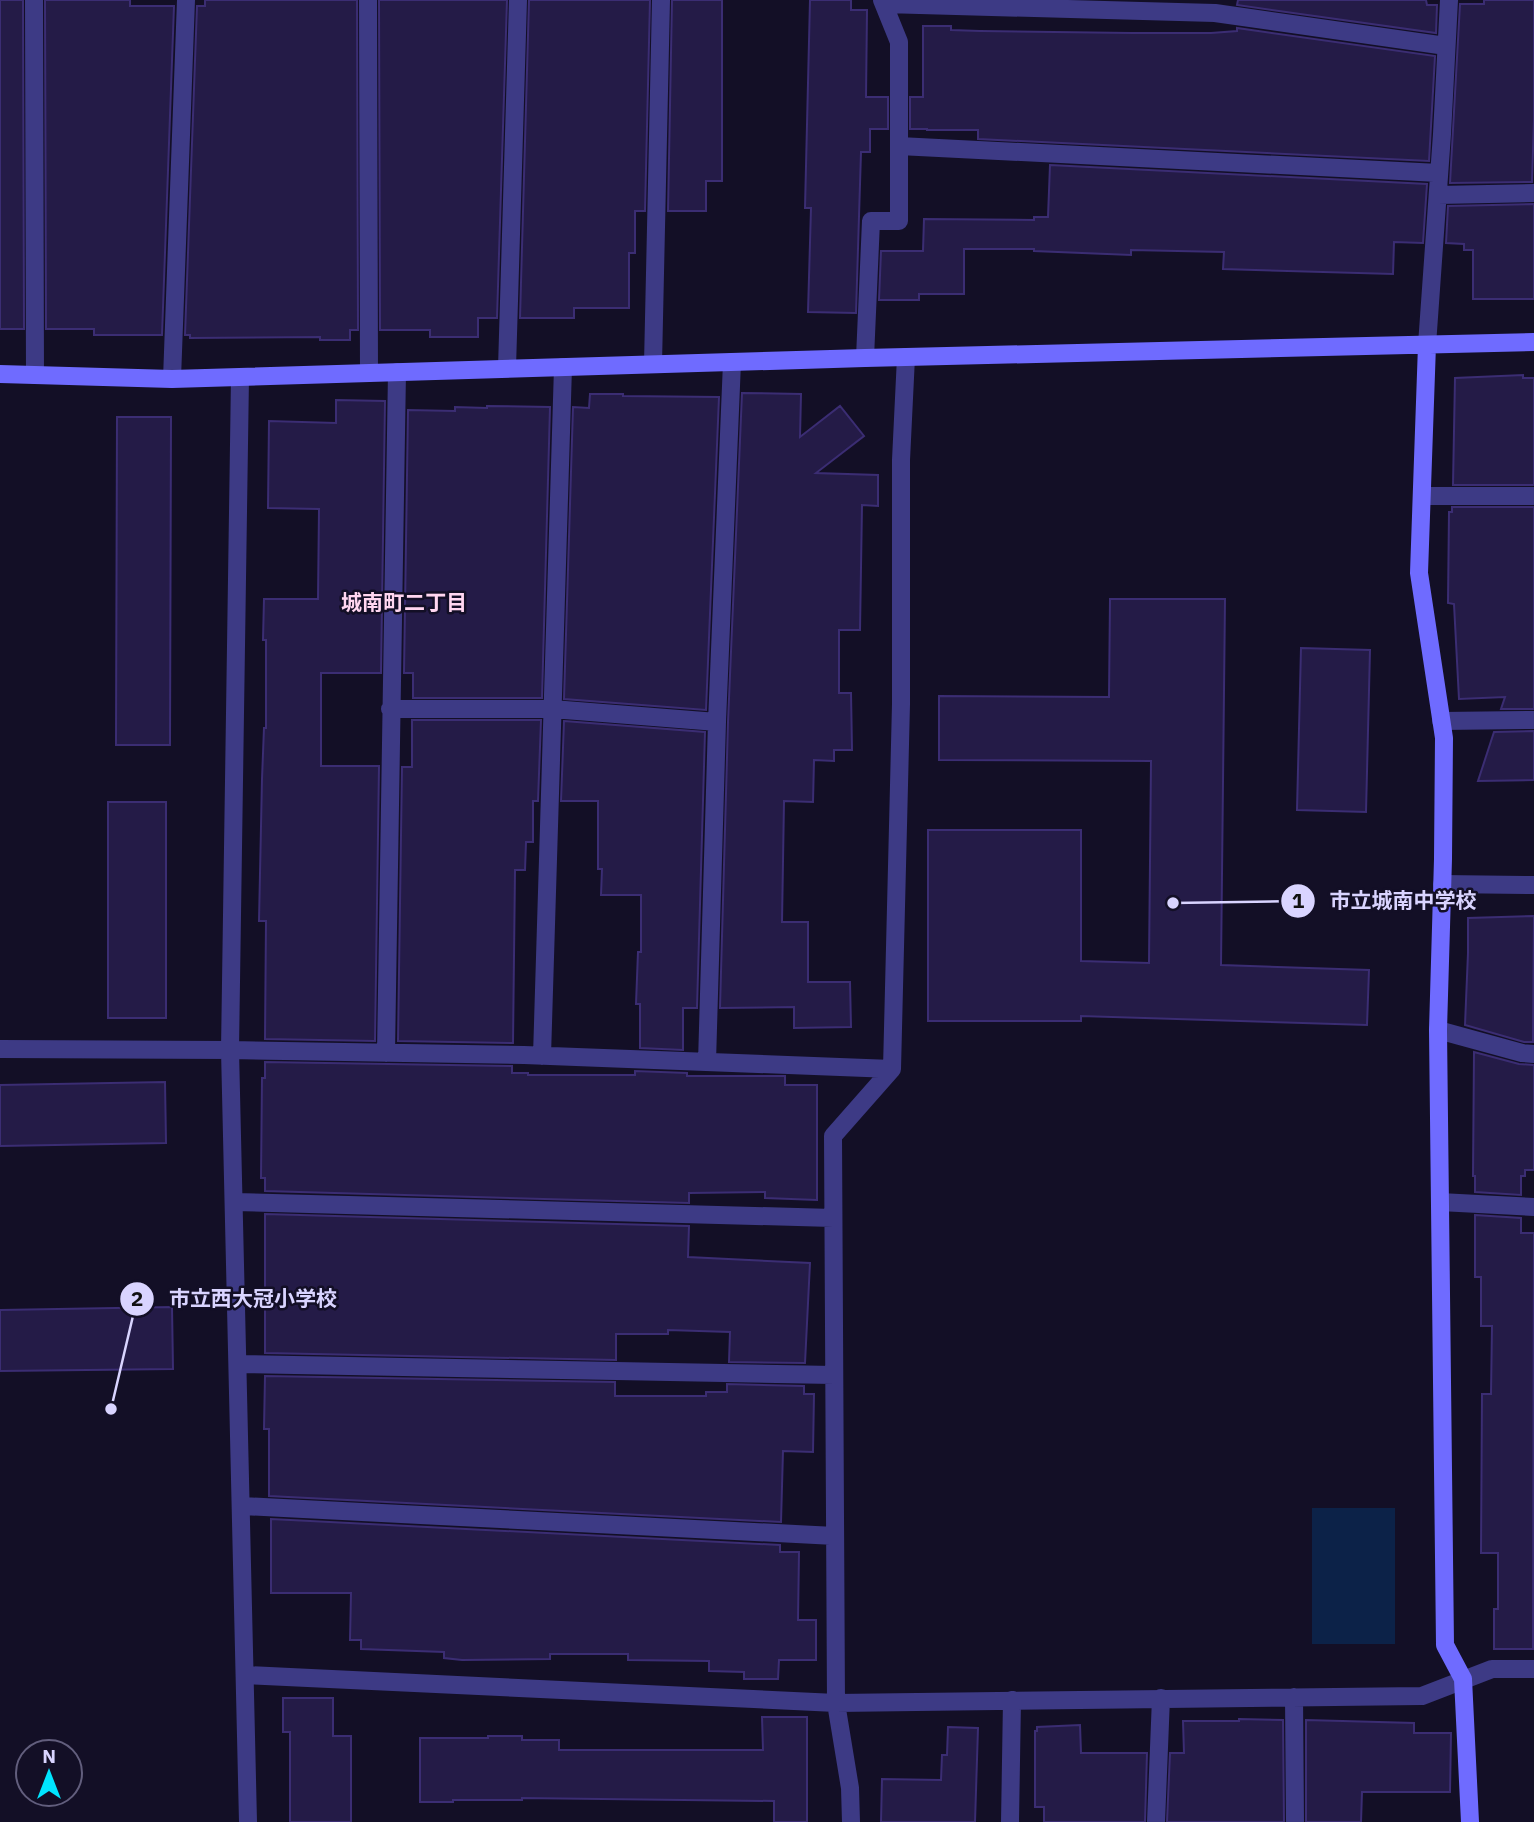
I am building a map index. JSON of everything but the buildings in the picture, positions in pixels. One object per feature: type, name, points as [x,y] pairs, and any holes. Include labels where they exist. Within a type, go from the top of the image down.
[{"type":"street","points":[[34,0],[36,375]]},
{"type":"street","points":[[172,379],[186,0]]},
{"type":"street","points":[[368,0],[369,373]]},
{"type":"street","points":[[507,368],[518,0]]},
{"type":"street","points":[[653,364],[661,0]]},
{"type":"street","points":[[1449,0],[1427,345],[1419,573],[1444,738],[1438,1030],[1445,1645],[1462,1679],[1470,1822]]},
{"type":"street","points":[[864,358],[871,221],[899,221],[899,42],[883,2],[1215,7],[1446,46]]},
{"type":"street","points":[[899,146],[1439,173]]},
{"type":"street","points":[[1438,195],[1534,193]]},
{"type":"street","points":[[0,374],[172,379],[864,358],[1534,342]]},
{"type":"street","points":[[851,1822],[850,1788],[836,1703],[833,1136],[892,1069],[901,704],[901,460],[906,357]]},
{"type":"street","points":[[707,1062],[717,722],[732,362]]},
{"type":"street","points":[[542,1056],[563,367]]},
{"type":"street","points":[[386,1053],[397,372]]},
{"type":"street","points":[[240,377],[230,1050],[248,1822]]},
{"type":"street","points":[[1422,496],[1534,496]]},
{"type":"street","points":[[390,709],[552,709],[717,722]]},
{"type":"street","points":[[1441,721],[1534,720]]},
{"type":"street","points":[[1442,884],[1534,885]]},
{"type":"street","points":[[1438,1030],[1534,1054]]},
{"type":"street","points":[[0,1049],[542,1056],[892,1069]]},
{"type":"street","points":[[234,1202],[833,1218]]},
{"type":"street","points":[[1440,1202],[1534,1207]]},
{"type":"street","points":[[238,1364],[834,1375]]},
{"type":"street","points":[[242,1506],[835,1536]]},
{"type":"street","points":[[246,1675],[836,1703],[1422,1696],[1492,1669],[1534,1670]]},
{"type":"street","points":[[1293,1697],[1295,1822]]},
{"type":"street","points":[[1156,1822],[1161,1698]]},
{"type":"street","points":[[1010,1822],[1012,1700]]},
{"type":"water","points":[[1312,1508],[1395,1508],[1395,1644],[1312,1644]]},
{"type":"place","name":"市立城南中学校","points":[[1173,903]]},
{"type":"place","name":"市立西大冠小学校","points":[[111,1409]]},
{"type":"district","name":"城南町二丁目","points":[[404,602]]}]
